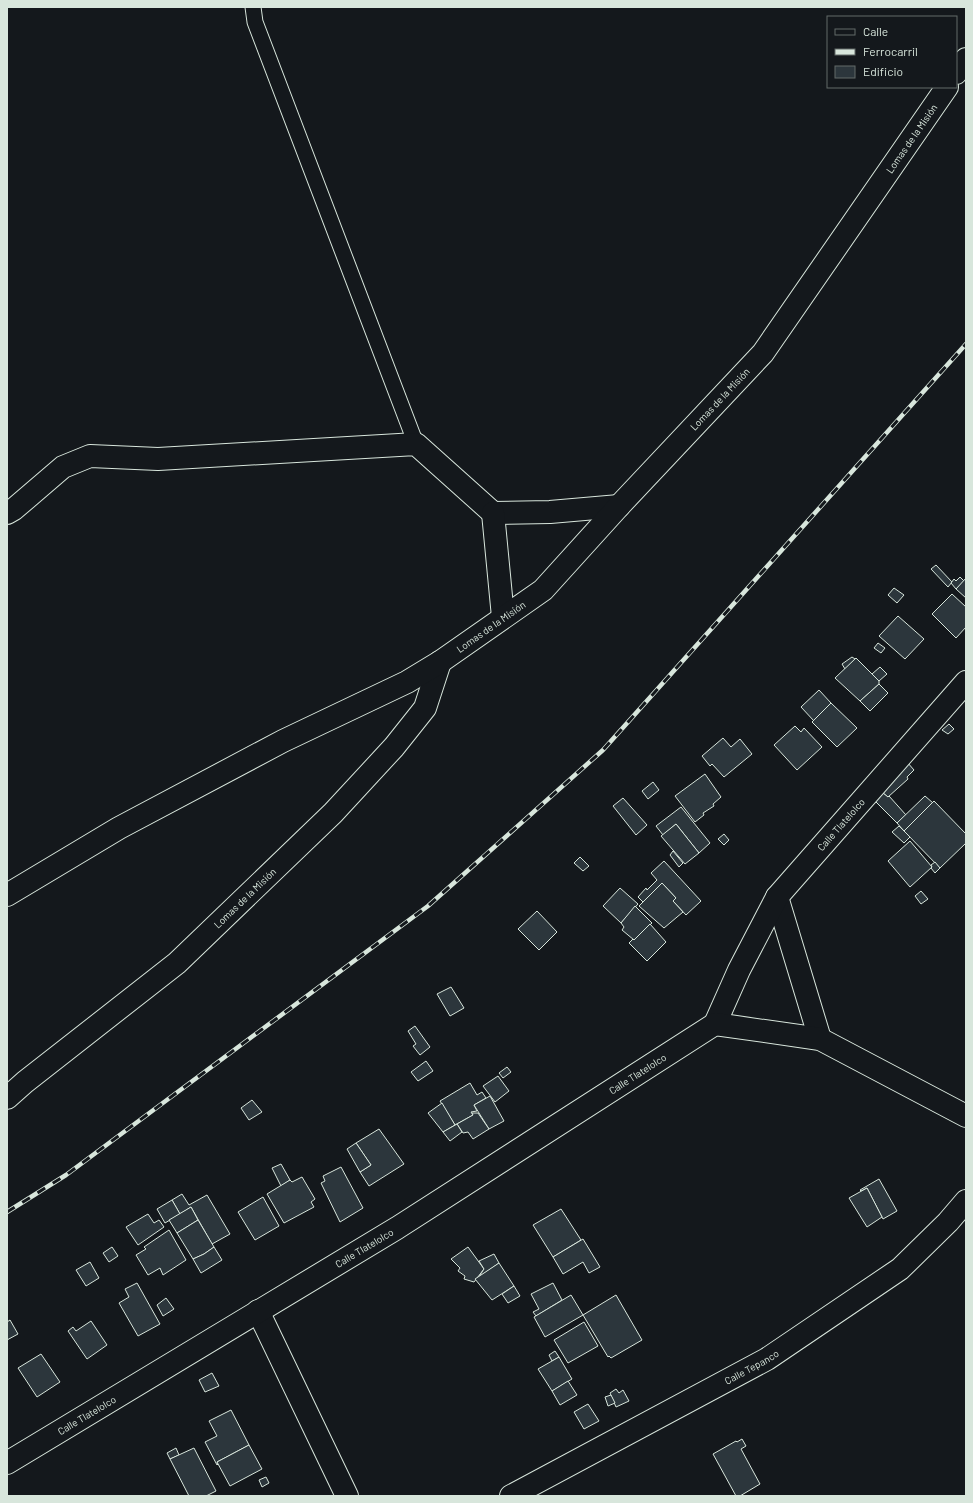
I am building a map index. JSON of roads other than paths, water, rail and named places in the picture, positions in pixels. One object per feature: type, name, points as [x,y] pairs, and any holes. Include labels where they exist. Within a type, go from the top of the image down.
[{"type":"street","points":[[957,72],[966,59]]},
{"type":"street","name":"Lomas de la Misión","points":[[7,895],[119,828],[283,741],[407,682],[440,662],[543,590],[619,506],[763,353],[945,88]]},
{"type":"street","points":[[7,513],[14,509],[63,467],[90,456],[158,459],[416,444],[493,514],[503,617]]},
{"type":"street","points":[[493,514],[550,512],[619,506]]},
{"type":"street","name":"Lomas de la Misión","points":[[7,1098],[25,1082],[178,963],[333,814],[394,748],[425,708],[440,662]]},
{"type":"street","name":"Calle Tlatelolco","points":[[7,1463],[397,1228],[715,1024],[739,970],[777,897],[966,682]]},
{"type":"street","points":[[777,897],[820,1039]]},
{"type":"street","points":[[715,1024],[820,1039],[966,1116]]},
{"type":"street","name":"Calle Tepanco","points":[[510,1496],[767,1358],[900,1269],[948,1222],[966,1201]]},
{"type":"street","points":[[258,1311],[347,1496]]},
{"type":"lane","points":[[253,7],[255,22],[416,444]]},
{"type":"railway","points":[[7,1212],[66,1175],[428,906],[603,750],[966,344]]}]
